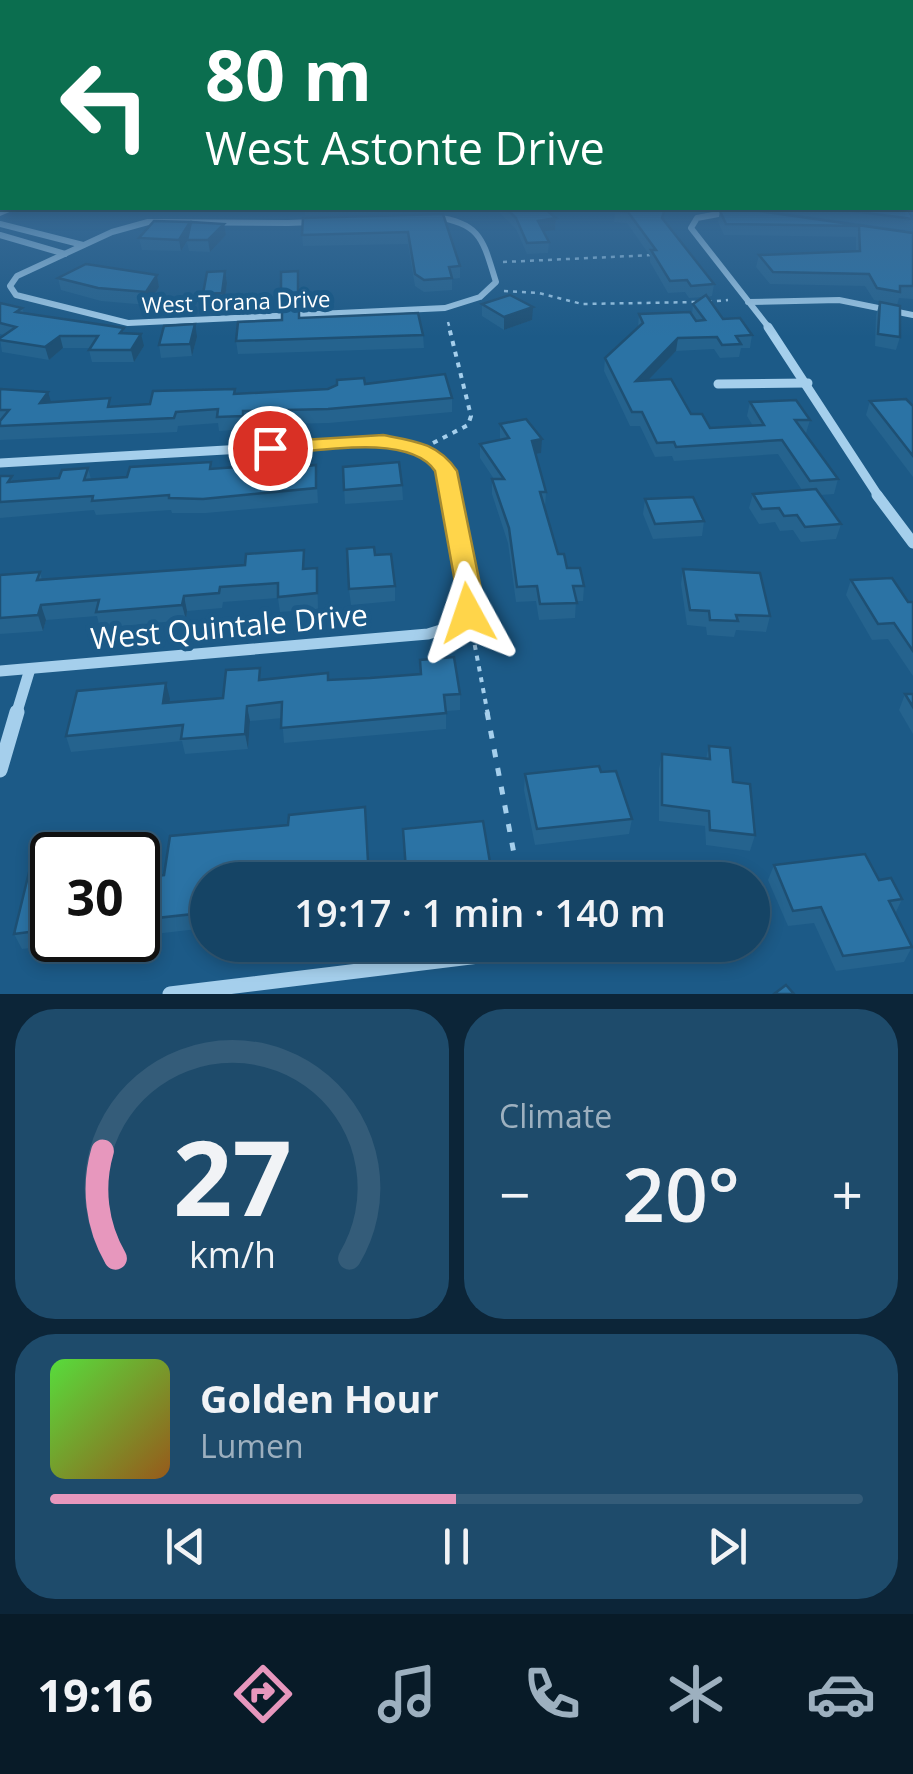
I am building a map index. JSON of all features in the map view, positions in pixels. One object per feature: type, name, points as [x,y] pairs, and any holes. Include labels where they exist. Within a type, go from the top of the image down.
[{"type":"street","points":[[32,244],[65,254],[84,245]]},
{"type":"street","points":[[483,244],[496,282],[492,290]]},
{"type":"street","points":[[704,244],[808,383],[913,542]]},
{"type":"street","name":"West Torana Drive","points":[[65,254],[17,276],[10,286],[16,296],[128,323],[445,308],[492,290]]},
{"type":"street","points":[[748,302],[838,300],[913,316]]},
{"type":"street","points":[[718,384],[808,383]]},
{"type":"street","points":[[0,463],[383,441],[422,448],[446,471],[470,599],[460,624]]},
{"type":"street","name":"West Quintale Drive","points":[[0,671],[428,634],[460,624]]},
{"type":"street","points":[[0,770],[30,668]]},
{"type":"street","points":[[170,994],[431,962]]},
{"type":"path","points":[[490,262],[668,254]]},
{"type":"path","points":[[492,290],[538,293],[582,304],[748,302]]},
{"type":"path","points":[[422,448],[468,426],[470,416],[445,308]]},
{"type":"path","points":[[460,624],[474,641],[516,862]]},
{"type":"building","points":[[410,244],[453,244],[460,266],[449,267],[452,278],[424,280],[415,274]]},
{"type":"building","points":[[652,244],[683,244],[714,284],[691,286],[687,280],[670,281],[651,250],[656,250]]},
{"type":"building","points":[[860,244],[913,244],[913,286],[900,286],[900,292],[877,288],[869,274],[773,272],[759,255],[860,251]]},
{"type":"building","points":[[86,264],[157,275],[146,292],[98,288],[58,278]]},
{"type":"building","points":[[225,271],[222,293],[203,294],[207,272]]},
{"type":"building","points":[[298,271],[298,296],[281,296],[281,272]]},
{"type":"building","points":[[510,295],[533,307],[504,317],[482,304]]},
{"type":"building","points":[[706,295],[723,319],[740,318],[752,335],[736,336],[741,344],[722,345],[717,337],[678,338],[636,381],[671,379],[691,414],[702,414],[710,428],[764,425],[750,402],[796,400],[810,420],[795,420],[838,479],[810,481],[782,440],[676,447],[674,442],[657,443],[642,412],[632,412],[605,358],[643,323],[639,314],[690,312],[696,321],[705,320],[693,304]]},
{"type":"building","points":[[880,302],[900,306],[900,337],[878,334]]},
{"type":"building","points":[[0,303],[22,308],[16,312],[141,334],[131,350],[89,350],[98,336],[60,336],[45,347],[0,340],[16,327],[0,323]]},
{"type":"building","points":[[299,309],[299,318],[418,313],[423,335],[236,341],[238,322],[282,320],[282,310]]},
{"type":"building","points":[[195,324],[190,344],[159,345],[164,326]]},
{"type":"building","points":[[445,374],[452,398],[328,409],[243,411],[243,416],[217,417],[218,409],[176,412],[174,418],[0,426],[9,410],[0,410],[0,389],[48,392],[40,403],[110,398],[108,407],[150,404],[153,391],[235,389],[234,394],[328,389],[337,385],[337,380],[364,378],[365,384]]},
{"type":"building","points":[[906,399],[913,406],[913,456],[870,401]]},
{"type":"building","points":[[526,419],[542,439],[532,441],[546,492],[540,492],[558,554],[564,554],[567,568],[580,568],[584,586],[573,586],[577,603],[540,604],[537,586],[517,587],[509,528],[492,479],[504,479],[480,444],[509,438],[500,424]]},
{"type":"building","points":[[286,457],[286,468],[316,465],[316,488],[203,499],[169,495],[92,501],[93,496],[0,502],[0,476],[12,476],[8,482],[59,478],[62,470],[88,468],[84,480],[127,477],[130,467],[211,462],[210,469],[252,466],[253,459]]},
{"type":"building","points":[[399,462],[402,485],[344,490],[343,467]]},
{"type":"building","points":[[816,489],[841,524],[805,527],[797,515],[784,516],[779,508],[762,509],[753,494]]},
{"type":"building","points":[[693,497],[704,521],[655,524],[645,499]]},
{"type":"building","points":[[374,547],[375,555],[391,554],[395,586],[349,589],[347,549]]},
{"type":"building","points":[[304,550],[303,569],[317,568],[317,593],[278,597],[278,583],[220,587],[219,593],[184,596],[182,605],[96,612],[99,600],[41,605],[38,615],[0,618],[0,575],[40,572],[37,580],[245,565],[246,554]]},
{"type":"building","points":[[683,569],[760,573],[770,616],[736,615],[738,621],[710,620],[709,611],[690,610]]},
{"type":"building","points":[[892,578],[908,602],[913,602],[913,651],[894,623],[878,624],[851,580]]},
{"type":"building","points":[[454,657],[460,694],[444,695],[446,713],[281,728],[282,702],[247,706],[245,734],[181,739],[183,725],[66,736],[77,691],[166,683],[163,703],[223,698],[226,670],[260,668],[259,680],[328,673],[328,680],[370,678],[421,674],[420,660]]},
{"type":"building","points":[[709,746],[730,748],[733,782],[750,784],[755,835],[710,830],[709,811],[662,805],[662,754],[710,759]]},
{"type":"building","points":[[599,766],[601,772],[616,771],[632,819],[537,829],[525,774]]},
{"type":"building","points":[[365,807],[368,862],[190,862],[190,914],[160,918],[160,875],[164,875],[170,836],[288,825],[289,815]]},
{"type":"building","points":[[483,821],[490,862],[405,862],[403,829]]},
{"type":"building","points":[[865,854],[879,880],[891,878],[902,899],[889,901],[912,947],[843,956],[821,907],[793,911],[774,865]]},
{"type":"building","points":[[30,868],[30,932],[14,934]]},
{"type":"building","points":[[786,985],[794,994],[774,994]]},
{"type":"route","points":[[270,448],[383,441],[422,448],[438,459],[446,471],[470,599],[468,613]]}]
